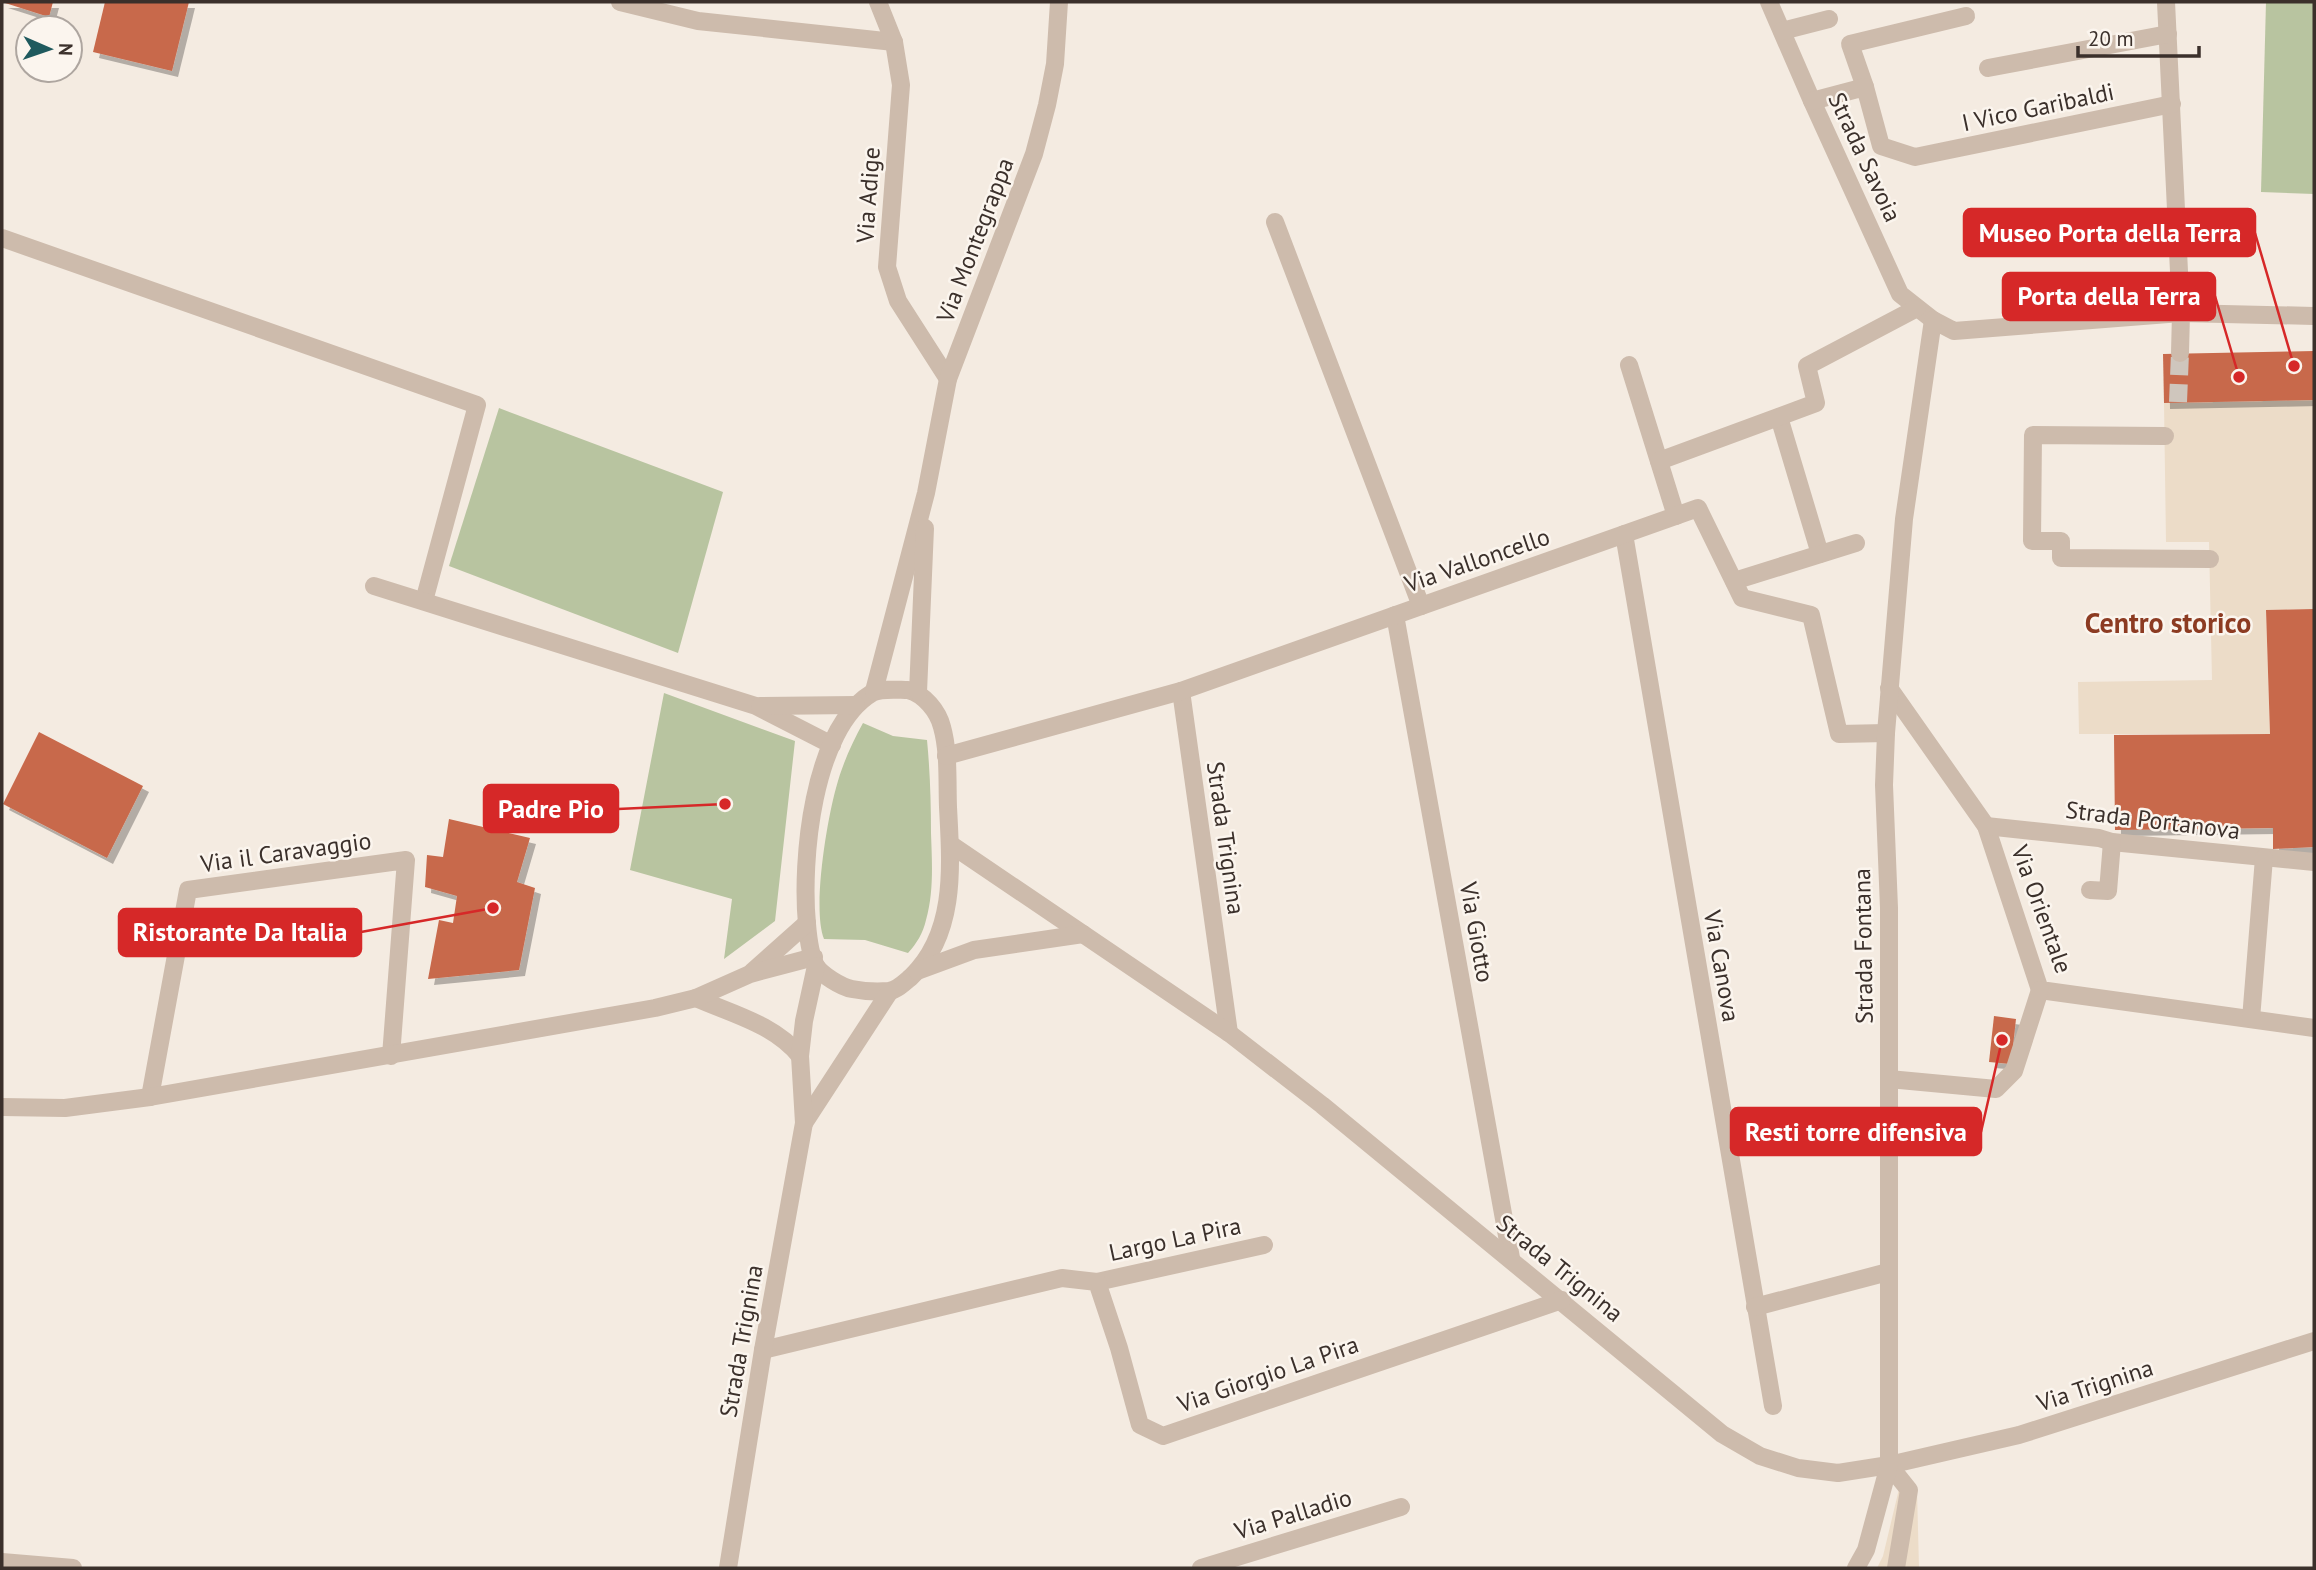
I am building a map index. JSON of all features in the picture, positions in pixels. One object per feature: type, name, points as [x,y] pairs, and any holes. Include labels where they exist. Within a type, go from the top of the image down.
[{"type":"street","points":[[620,2],[698,21],[894,42]]},
{"type":"street","name":"Via Adige","points":[[878,2],[894,42],[901,85],[887,267],[898,302],[948,379]]},
{"type":"street","name":"Via Montegrappa","points":[[874,691],[926,493],[948,379],[1034,154],[1055,64],[1059,2]]},
{"type":"street","name":"Strada Savoia","points":[[1769,2],[1900,294],[1933,320],[1954,331],[2181,313],[2314,316]]},
{"type":"street","points":[[2166,2],[2181,313],[2180,353]]},
{"type":"street","points":[[1812,101],[1865,88],[1850,44],[1966,16]]},
{"type":"street","points":[[1782,31],[1829,19]]},
{"type":"street","points":[[1988,68],[2168,34]]},
{"type":"street","name":"I Vico Garibaldi","points":[[1865,88],[1881,146],[1915,158],[2172,104]]},
{"type":"street","points":[[1275,222],[1420,606]]},
{"type":"street","points":[[2,238],[477,405],[424,601]]},
{"type":"street","points":[[1659,461],[1816,403],[1807,366],[1917,309]]},
{"type":"street","name":"Strada Fontana","points":[[1856,1568],[1866,1550],[1888,1465],[1889,908],[1884,785],[1886,733],[1904,519],[1933,320]]},
{"type":"street","points":[[1629,365],[1676,516]]},
{"type":"street","points":[[1779,417],[1820,554]]},
{"type":"street","points":[[2165,436],[2034,435],[2032,541],[2061,541],[2062,558],[2210,559]]},
{"type":"street","name":"Via Montegrappa","points":[[918,692],[926,493]]},
{"type":"street","name":"Via Valloncello","points":[[946,756],[1181,691],[1698,508],[1742,598],[1811,615],[1839,734],[1886,733]]},
{"type":"street","name":"Via Canova","points":[[1623,534],[1773,1406]]},
{"type":"street","points":[[1734,581],[1856,543]]},
{"type":"street","points":[[374,586],[756,706],[832,745]]},
{"type":"street","name":"Via Giotto","points":[[1395,615],[1511,1258]]},
{"type":"street","name":"Via Orientale","points":[[1889,688],[1986,825],[2040,990],[2314,1028]]},
{"type":"street","points":[[874,691],[918,692],[932,707],[942,725],[950,844],[947,907],[929,956],[903,983],[890,991],[850,989],[828,976],[815,961],[807,923],[806,873],[814,800],[832,745],[856,705],[874,691]]},
{"type":"street","name":"Strada Trignina","points":[[1181,691],[1229,1033]]},
{"type":"street","points":[[756,706],[856,705]]},
{"type":"street","name":"Strada Portanova","points":[[1986,825],[2099,838],[2112,842],[2314,862]]},
{"type":"street","points":[[2090,890],[2108,891],[2112,842]]},
{"type":"street","name":"Strada Trignina","points":[[950,844],[1229,1033],[1511,1258],[1722,1434],[1760,1456],[1798,1468],[1838,1473],[1888,1465]]},
{"type":"street","points":[[2251,1019],[2264,858]]},
{"type":"street","name":"Via il Caravaggio","points":[[150,1097],[188,890],[406,860],[391,1056]]},
{"type":"street","points":[[750,974],[807,923]]},
{"type":"street","points":[[917,971],[974,950],[1083,934]]},
{"type":"street","points":[[5,1104],[65,1108],[150,1097],[391,1056],[655,1008],[696,998],[750,974],[815,961]]},
{"type":"street","name":"Strada Trignina","points":[[728,1568],[763,1350],[804,1123],[800,1056],[815,961]]},
{"type":"street","points":[[1888,1079],[1996,1089],[2014,1071],[2040,990]]},
{"type":"street","name":"Strada Trignina","points":[[804,1123],[890,991]]},
{"type":"street","points":[[696,998],[765,1028],[788,1042],[800,1056]]},
{"type":"street","name":"Largo La Pira","points":[[1097,1282],[1264,1245]]},
{"type":"street","points":[[1755,1307],[1888,1272]]},
{"type":"street","points":[[763,1350],[1062,1278],[1097,1282]]},
{"type":"street","name":"Via Giorgio La Pira","points":[[1097,1282],[1140,1425],[1163,1436],[1562,1300]]},
{"type":"street","name":"Via Trignina","points":[[1888,1465],[2019,1435],[2314,1341]]},
{"type":"street","points":[[1888,1465],[1909,1490],[1896,1568]]},
{"type":"street","name":"Via Palladio","points":[[1201,1568],[1401,1507]]},
{"type":"street","points":[[2,1562],[73,1568]]},
{"type":"green space","points":[[2266,2],[2314,2],[2314,194],[2261,192]]},
{"type":"green space","points":[[499,408],[723,492],[678,653],[449,566]]},
{"type":"green space","points":[[664,693],[795,741],[775,921],[724,959],[732,899],[630,870]]},
{"type":"green space","points":[[863,723],[893,736],[927,740],[931,798],[931,888],[923,929],[908,953],[865,940],[824,939],[821,925],[820,886],[832,802],[844,763]]},
{"type":"shaded area","points":[[2314,400],[2314,609],[2266,610],[2270,734],[2079,734],[2078,682],[2212,680],[2209,542],[2166,542],[2164,403]]},
{"type":"shaded area","points":[[1899,1489],[1917,1490],[1919,1568],[1877,1568],[1883,1556]]},
{"type":"building","points":[[2,2],[53,2],[50,14],[40,14]]},
{"type":"building","points":[[105,2],[189,2],[172,71],[93,52]]},
{"type":"building","points":[[2314,351],[2314,400],[2164,403],[2163,354]]},
{"type":"building","points":[[2314,609],[2314,847],[2273,849],[2273,828],[2115,830],[2114,735],[2270,734],[2266,610]]},
{"type":"building","points":[[39,732],[143,786],[107,858],[3,804]]},
{"type":"building","points":[[449,819],[530,838],[517,882],[535,888],[519,970],[428,979],[439,920],[453,923],[457,896],[425,887],[427,855],[443,857]]},
{"type":"building","points":[[1994,1016],[2016,1019],[2011,1064],[1989,1062]]},
{"type":"tunnel","points":[[2178,402],[2180,353]]},
{"type":"place","name":"Museo Porta della Terra","points":[[2294,366]]},
{"type":"place","name":"Porta della Terra","points":[[2239,377]]},
{"type":"place","name":"Padre Pio","points":[[725,804]]},
{"type":"place","name":"Ristorante Da Italia","points":[[493,908]]},
{"type":"place","name":"Resti torre difensiva","points":[[2002,1040]]},
{"type":"district","name":"Centro storico","points":[[2168,622]]}]
